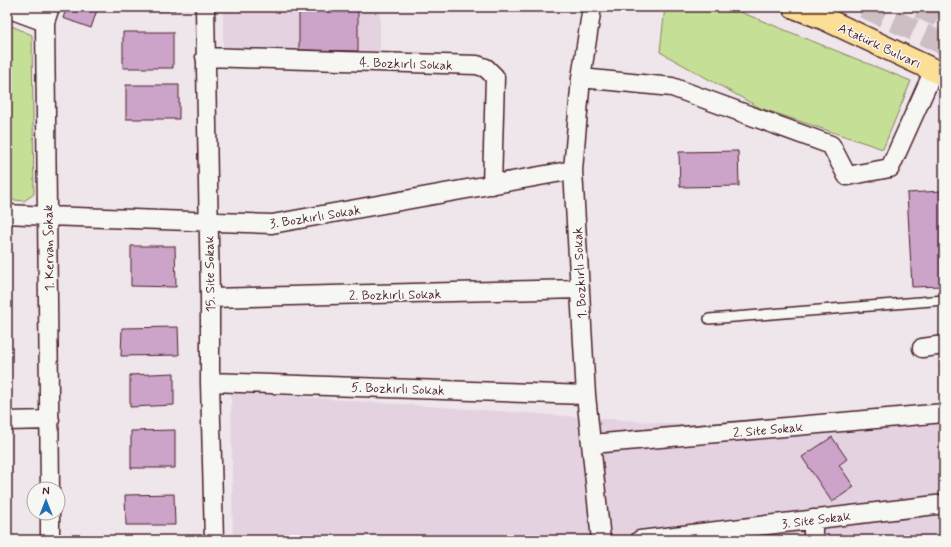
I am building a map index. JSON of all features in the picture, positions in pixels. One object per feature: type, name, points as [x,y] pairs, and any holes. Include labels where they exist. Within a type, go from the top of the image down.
[{"type":"highway","name":"Atatürk Bulvarı","points":[[794,7],[823,18],[939,72]]},
{"type":"street","name":"15. Site Sokak","points":[[205,7],[210,382],[214,540]]},
{"type":"street","name":"1. Bozkırlı Sokak","points":[[592,7],[581,78],[573,170],[586,394],[601,540]]},
{"type":"street","points":[[7,8],[48,14]]},
{"type":"street","name":"1. Kervan Sokak","points":[[48,14],[50,481]]},
{"type":"street","name":"4. Bozkırlı Sokak","points":[[205,57],[470,65],[486,68],[495,77],[492,185]]},
{"type":"street","points":[[581,78],[672,87],[831,145],[847,176],[890,168],[939,72]]},
{"type":"street","name":"3. Bozkırlı Sokak","points":[[7,214],[272,224],[573,170]]},
{"type":"street","name":"2. Bozkırlı Sokak","points":[[210,298],[580,289]]},
{"type":"street","points":[[922,348],[944,345]]},
{"type":"street","name":"5. Bozkırlı Sokak","points":[[210,382],[586,394]]},
{"type":"street","name":"2. Site Sokak","points":[[592,444],[944,413]]},
{"type":"street","points":[[7,421],[50,420]]},
{"type":"street","name":"3. Site Sokak","points":[[640,540],[944,504]]},
{"type":"street","points":[[813,540],[814,519]]},
{"type":"street","points":[[50,521],[50,540]]},
{"type":"lane","points":[[709,319],[944,300]]},
{"type":"shaded area","points":[[223,7],[380,7],[380,54],[223,53]]},
{"type":"shaded area","points":[[231,392],[804,433],[944,421],[944,540],[233,540]]},
{"type":"green space","points":[[665,7],[728,7],[911,81],[883,149],[760,108],[660,52]]},
{"type":"green space","points":[[7,24],[32,35],[34,194],[24,201],[7,199]]},
{"type":"building","points":[[67,7],[98,7],[91,28],[63,18]]},
{"type":"building","points":[[130,7],[175,7],[175,10],[130,11]]},
{"type":"building","points":[[299,7],[358,7],[358,51],[299,50]]},
{"type":"building","points":[[123,32],[173,32],[173,68],[123,68]]},
{"type":"building","points":[[126,85],[179,85],[179,119],[126,119]]},
{"type":"building","points":[[738,151],[739,186],[680,187],[679,152]]},
{"type":"building","points":[[942,191],[944,286],[912,287],[907,193]]},
{"type":"building","points":[[131,246],[175,246],[176,287],[131,286]]},
{"type":"building","points":[[178,327],[179,355],[121,356],[122,328]]},
{"type":"building","points":[[174,373],[174,405],[130,407],[130,375]]},
{"type":"building","points":[[175,430],[175,468],[131,468],[131,431]]},
{"type":"building","points":[[832,437],[847,459],[839,465],[854,487],[832,502],[802,457]]},
{"type":"building","points":[[174,494],[175,525],[126,525],[125,495]]},
{"type":"tunnel","points":[[864,7],[944,44]]},
{"type":"tunnel","points":[[919,7],[944,19]]}]
